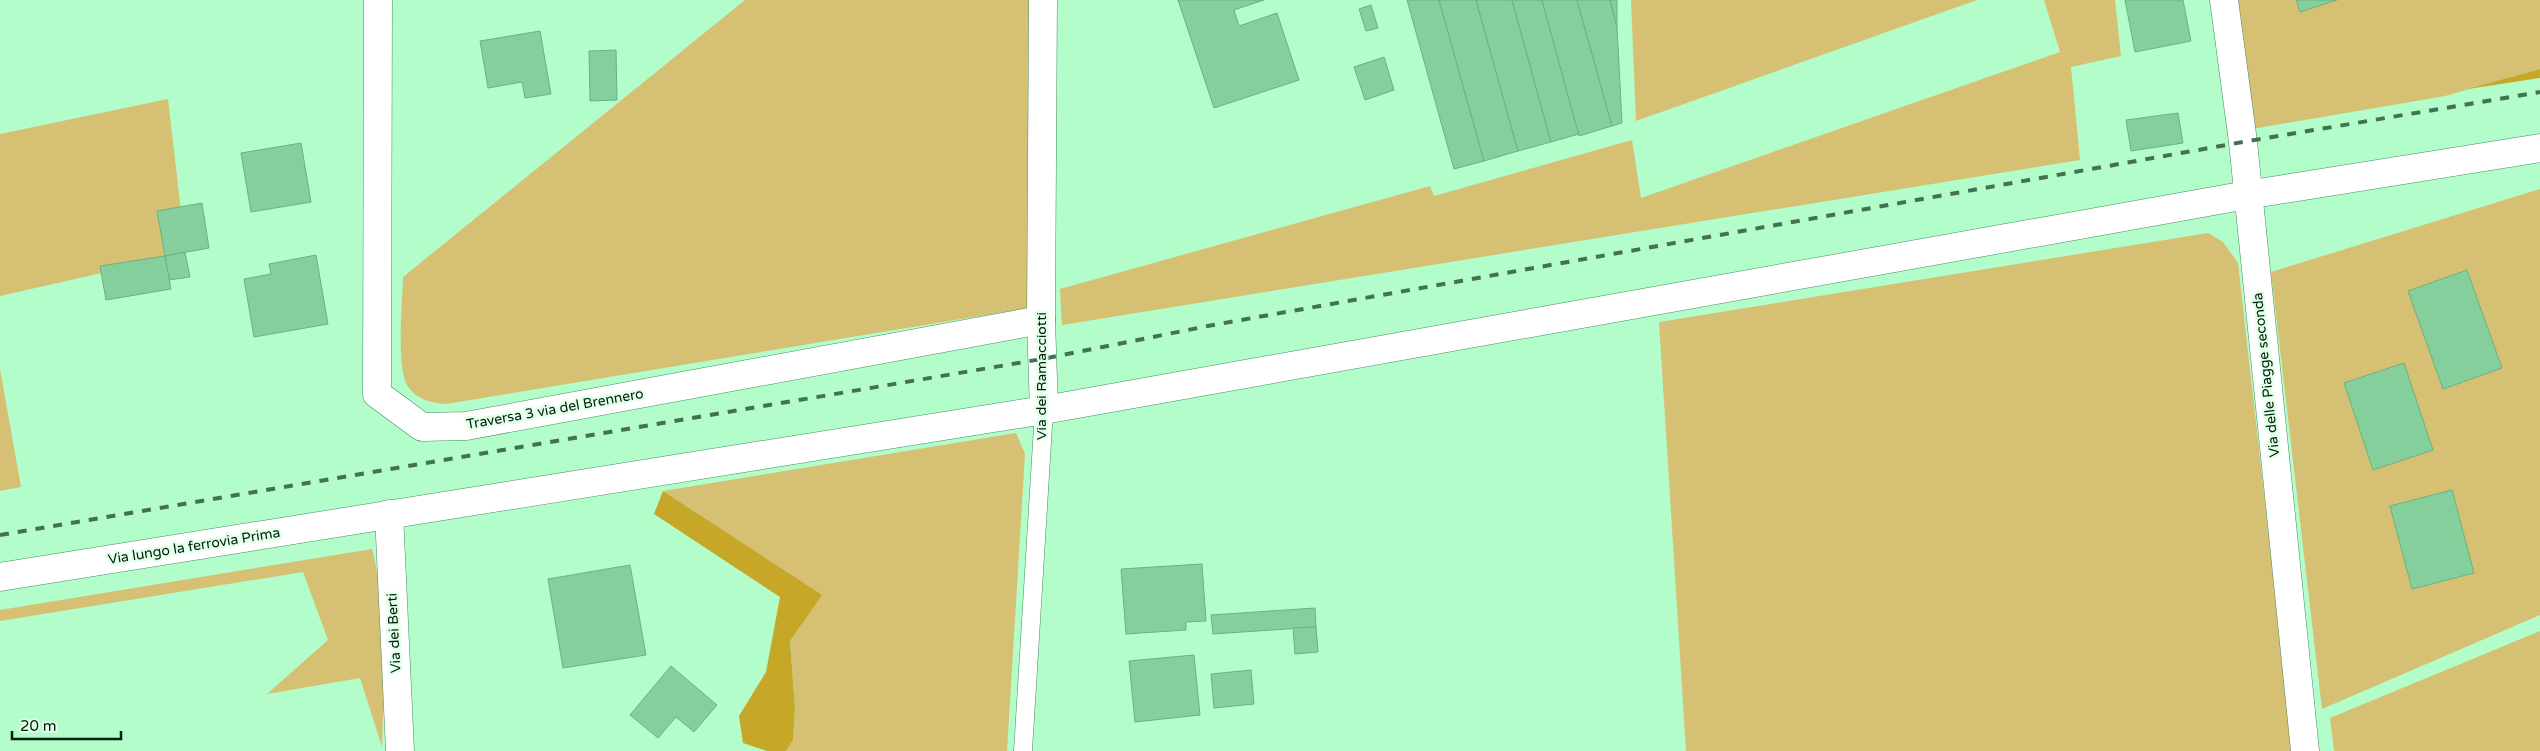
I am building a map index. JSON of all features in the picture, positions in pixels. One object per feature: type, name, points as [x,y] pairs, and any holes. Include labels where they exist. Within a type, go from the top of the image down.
[{"type":"street","name":"Traversa 3 via del Brennero","points":[[378,0],[377,394],[422,427],[466,426],[1041,320]]},
{"type":"street","name":"Via dei Ramacciotti","points":[[1043,0],[1041,320],[1044,410]]},
{"type":"street","name":"Via delle Piagge seconda","points":[[2224,0],[2243,142],[2305,751]]},
{"type":"street","name":"Via lungo la ferrovia Prima","points":[[0,577],[1044,410],[2247,195],[2540,148]]},
{"type":"street","name":"Via dei Berti","points":[[388,514],[400,751]]},
{"type":"lane","name":"Via dei Ramacciotti","points":[[1023,751],[1044,410]]},
{"type":"shaded area","points":[[745,0],[1034,0],[1034,307],[446,404],[426,400],[413,392],[405,379],[402,366],[403,277]]},
{"type":"shaded area","points":[[1631,0],[1977,0],[1636,121]]},
{"type":"shaded area","points":[[2044,0],[2115,0],[2121,56],[2071,67],[2080,160],[1062,325],[1060,289],[1430,186],[1434,196],[1632,140],[1641,198],[2060,52]]},
{"type":"shaded area","points":[[2235,0],[2540,0],[2540,69],[2445,96],[2252,129]]},
{"type":"shaded area","points":[[2540,69],[2540,78],[2468,89]]},
{"type":"shaded area","points":[[168,99],[186,254],[0,296],[0,134]]},
{"type":"shaded area","points":[[2540,189],[2540,615],[2322,709],[2271,272]]},
{"type":"shaded area","points":[[2208,233],[2223,242],[2238,263],[2293,751],[1686,751],[1659,322]]},
{"type":"shaded area","points":[[0,369],[21,487],[0,491]]},
{"type":"shaded area","points":[[1016,433],[1025,454],[1007,751],[786,751],[793,740],[795,708],[790,641],[821,595],[663,491]]},
{"type":"shaded area","points":[[663,491],[822,595],[790,641],[795,708],[793,740],[786,751],[767,751],[743,743],[739,716],[766,672],[780,597],[654,514]]},
{"type":"shaded area","points":[[372,549],[381,598],[383,623],[382,747],[360,678],[267,694],[328,640],[303,572],[0,621],[0,610]]},
{"type":"shaded area","points":[[2540,631],[2540,751],[2334,751],[2330,718]]},
{"type":"building","points":[[1178,0],[1264,0],[1234,10],[1239,26],[1277,13],[1299,80],[1214,108]]},
{"type":"building","points":[[1407,0],[1439,0],[1484,161],[1454,169]]},
{"type":"building","points":[[1439,0],[1476,0],[1518,151],[1484,161]]},
{"type":"building","points":[[1476,0],[1512,0],[1551,142],[1518,151]]},
{"type":"building","points":[[1512,0],[1542,0],[1579,134],[1551,142]]},
{"type":"building","points":[[1542,0],[1577,0],[1612,126],[1579,136]]},
{"type":"building","points":[[1577,0],[1610,0],[1617,27],[1622,123],[1612,126]]},
{"type":"building","points":[[1610,0],[1617,0],[1617,27]]},
{"type":"building","points":[[2125,0],[2183,0],[2191,41],[2135,52]]},
{"type":"building","points":[[2296,0],[2337,0],[2300,12]]},
{"type":"building","points":[[1371,5],[1378,28],[1366,31],[1359,9]]},
{"type":"building","points":[[540,31],[551,94],[525,98],[522,82],[488,88],[480,41]]},
{"type":"building","points":[[616,50],[617,100],[590,101],[589,51]]},
{"type":"building","points":[[1384,57],[1394,90],[1365,100],[1354,67]]},
{"type":"building","points":[[2178,113],[2183,143],[2131,151],[2126,120]]},
{"type":"building","points":[[301,143],[311,202],[251,212],[241,153]]},
{"type":"building","points":[[202,203],[209,248],[165,256],[157,211]]},
{"type":"building","points":[[185,252],[190,277],[169,280],[165,256]]},
{"type":"building","points":[[316,255],[328,324],[254,337],[244,279],[271,274],[269,264]]},
{"type":"building","points":[[165,256],[171,289],[106,300],[100,266]]},
{"type":"building","points":[[2467,270],[2502,368],[2443,389],[2408,291]]},
{"type":"building","points":[[2404,363],[2433,450],[2373,470],[2344,383]]},
{"type":"building","points":[[2452,490],[2474,573],[2412,589],[2390,506]]},
{"type":"building","points":[[1202,564],[1206,621],[1186,622],[1186,630],[1126,634],[1121,569]]},
{"type":"building","points":[[630,565],[646,655],[563,668],[548,579]]},
{"type":"building","points":[[1315,608],[1316,627],[1213,634],[1211,615]]},
{"type":"building","points":[[1316,627],[1318,652],[1295,654],[1293,628]]},
{"type":"building","points":[[1194,655],[1200,715],[1135,722],[1129,661]]},
{"type":"building","points":[[671,666],[717,705],[694,732],[676,717],[658,738],[630,715]]},
{"type":"building","points":[[1251,670],[1254,704],[1214,708],[1211,674]]},
{"type":"railway","points":[[0,535],[1042,359],[1213,325],[2243,142],[2540,92]]}]
